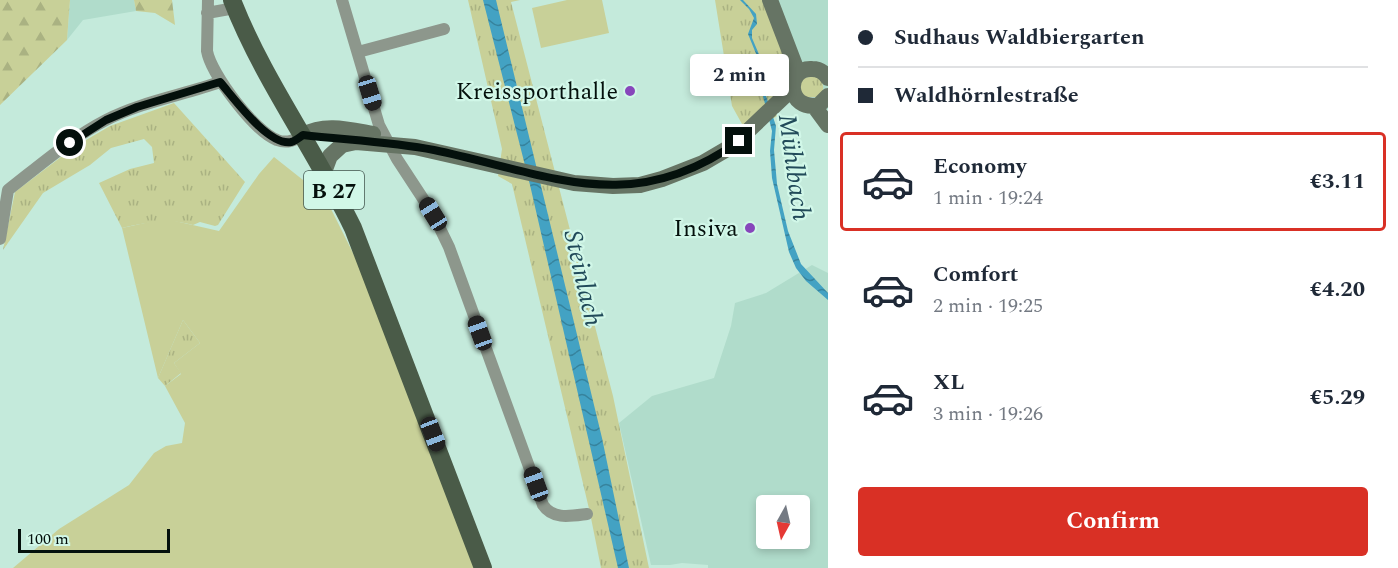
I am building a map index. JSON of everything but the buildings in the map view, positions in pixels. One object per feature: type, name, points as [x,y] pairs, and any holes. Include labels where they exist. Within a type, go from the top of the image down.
[{"type":"main road","name":"B 27","points":[[233,4],[257,55],[324,172],[353,228],[483,568]]},
{"type":"street","points":[[208,0],[208,58],[220,82],[243,109],[278,141],[291,142],[311,131],[335,128],[560,180],[602,186],[640,185],[703,163],[743,137],[778,110],[814,100]]},
{"type":"street","points":[[342,0],[379,125],[433,214],[449,247],[543,505],[548,513],[556,515],[587,514]]},
{"type":"street","points":[[770,0],[814,100],[828,125]]},
{"type":"street","points":[[207,13],[233,4]]},
{"type":"street","points":[[358,52],[444,29]]},
{"type":"street","points":[[814,100],[806,69],[815,69],[828,76]]},
{"type":"street","points":[[0,239],[8,190],[70,143],[106,120],[137,107],[220,82]]},
{"type":"street","points":[[303,135],[356,141],[388,141]]},
{"type":"street","points":[[324,172],[330,156],[342,145],[356,141]]},
{"type":"shaded area","points":[[70,0],[134,0],[136,11],[83,20],[67,40]]},
{"type":"shaded area","points":[[770,0],[828,0],[828,110],[798,73]]},
{"type":"shaded area","points":[[812,265],[828,273],[828,568],[708,568],[708,565],[682,563],[651,565],[619,423],[652,396],[714,378],[731,326],[735,303],[766,293]]},
{"type":"green space","points":[[0,0],[70,0],[67,40],[0,105]]},
{"type":"green space","points":[[134,0],[172,0],[175,25],[155,13],[136,11]]},
{"type":"green space","points":[[468,0],[520,0],[511,2],[613,396],[649,568],[601,568],[512,184],[498,176],[502,149]]},
{"type":"green space","points":[[567,0],[602,0],[609,33],[541,48],[532,8]]},
{"type":"green space","points":[[715,0],[770,0],[788,49],[772,100],[775,114],[781,114],[747,133],[732,106]]},
{"type":"green space","points":[[818,76],[823,86],[820,97],[802,97],[798,84],[801,78]]},
{"type":"green space","points":[[174,103],[245,182],[218,225],[200,222],[193,225],[166,221],[122,228],[99,183],[130,169],[154,163],[152,147],[144,139],[111,148],[90,165],[43,193],[3,250],[15,192],[74,147],[110,126]]},
{"type":"green space","points":[[274,157],[322,195],[361,269],[474,568],[13,568],[59,529],[129,485],[154,453],[166,446],[182,443],[185,423],[165,386],[181,374],[174,363],[200,343],[183,320],[158,378],[122,228],[154,221],[175,221],[219,231],[259,174]]},
{"type":"green space","points":[[183,320],[200,343],[174,363],[181,373],[165,386],[158,378]]},
{"type":"water","points":[[483,0],[496,0],[602,438],[629,568],[618,568],[530,185]]},
{"type":"water","points":[[740,0],[743,0],[756,14],[757,24],[752,30],[752,38],[761,59],[765,93],[776,126],[774,150],[777,184],[788,231],[801,264],[828,293],[828,300],[806,281],[796,268],[789,252],[772,178],[770,151],[772,131],[763,96],[759,61],[748,34],[754,18]]},
{"type":"place","name":"Kreissporthalle","points":[[630,91]]},
{"type":"place","name":"Insiva","points":[[750,228]]},
{"type":"route","points":[[70,143],[106,120],[137,107],[220,82],[243,109],[278,141],[291,142],[303,135],[415,147],[588,185],[640,185],[662,179],[703,163],[739,141]]},
{"type":"water label","name":"Mühlbach","points":[[795,167]]},
{"type":"water label","name":"Steinlach","points":[[584,278]]}]
